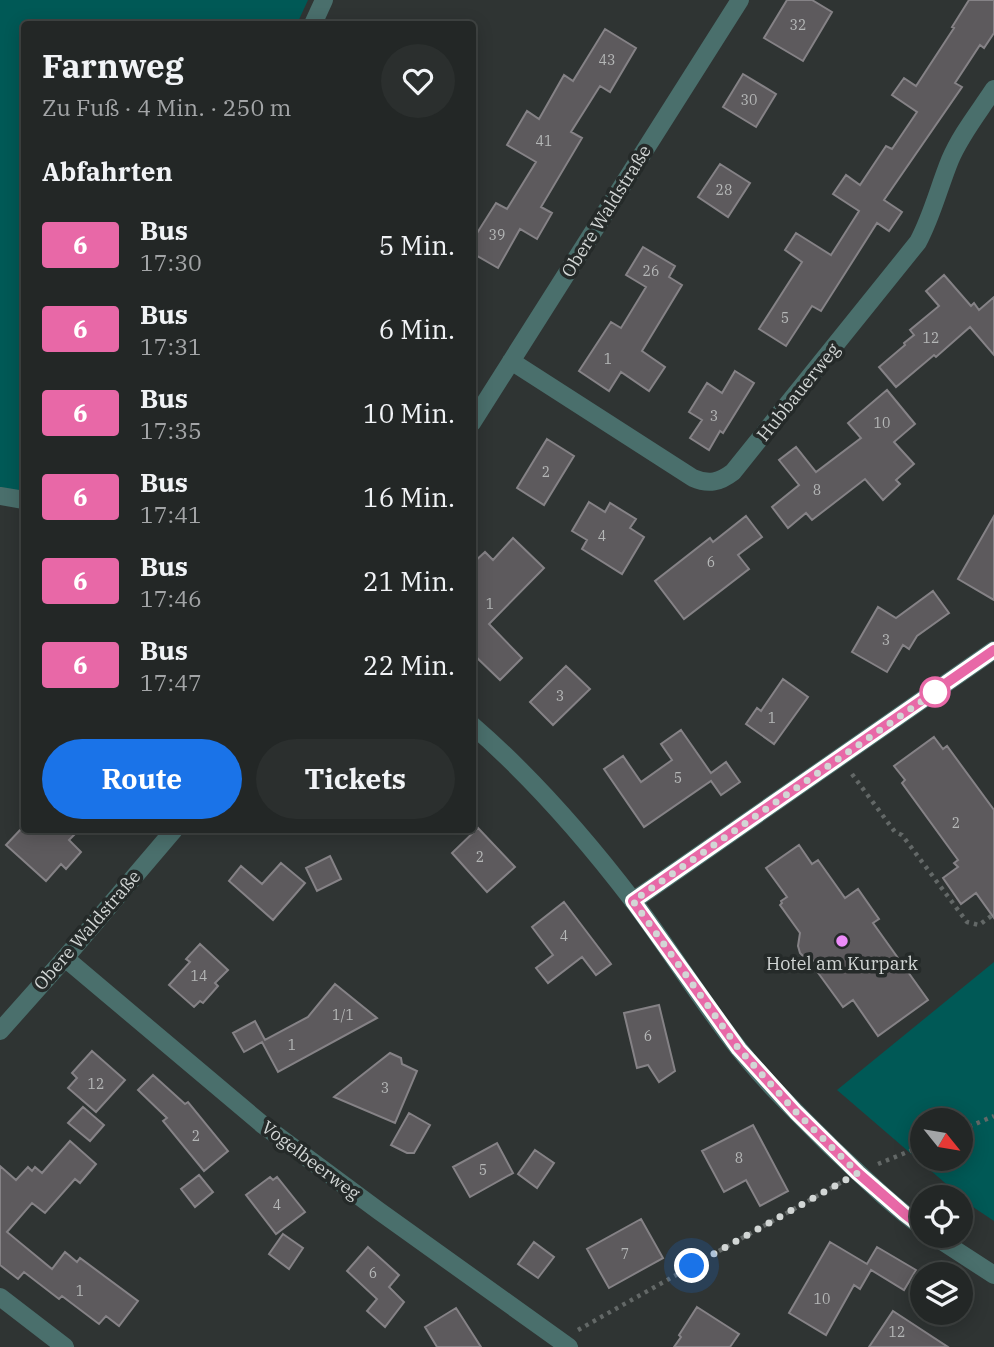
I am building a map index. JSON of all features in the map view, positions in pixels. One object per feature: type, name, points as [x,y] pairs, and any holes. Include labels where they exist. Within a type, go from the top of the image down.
[{"type":"street","points":[[314,21],[324,0]]},
{"type":"street","name":"Obere Waldstraße","points":[[476,417],[740,0]]},
{"type":"street","name":"Hubbauerweg","points":[[511,361],[693,478],[704,482],[725,479],[918,242],[925,230],[951,158],[994,89]]},
{"type":"street","points":[[0,496],[21,500]]},
{"type":"street","points":[[633,901],[994,650]]},
{"type":"street","points":[[476,729],[562,814],[633,901],[739,1049],[796,1112],[858,1173],[910,1218]]},
{"type":"street","name":"Obere Waldstraße","points":[[0,1031],[171,833]]},
{"type":"street","name":"Vogelbeerweg","points":[[65,958],[263,1125],[565,1344]]},
{"type":"street","points":[[952,1248],[994,1275]]},
{"type":"street","points":[[0,1297],[65,1347]]},
{"type":"path","points":[[840,757],[895,832],[902,835],[967,922],[979,925],[994,914]]},
{"type":"path","points":[[973,1125],[994,1116]]},
{"type":"path","points":[[565,1344],[574,1332],[858,1173],[910,1151]]},
{"type":"shaded area","points":[[0,0],[308,0],[298,21],[21,21],[21,491],[0,487]]},
{"type":"shaded area","points":[[994,962],[994,1221],[973,1207],[973,1185],[947,1185],[931,1171],[973,1171],[973,1108],[910,1108],[910,1153],[837,1090]]},
{"type":"building","points":[[787,0],[812,0],[832,12],[803,61],[764,38]]},
{"type":"building","points":[[969,0],[994,0],[994,33],[984,48],[980,45],[955,83],[962,87],[884,200],[902,212],[889,231],[877,223],[821,311],[812,306],[786,346],[759,329],[802,262],[785,250],[796,233],[831,255],[859,211],[833,194],[846,175],[860,185],[886,146],[892,149],[917,112],[892,95],[904,78],[916,86]]},
{"type":"building","points":[[605,29],[636,48],[610,92],[600,86],[571,132],[582,138],[541,207],[552,213],[537,239],[520,229],[498,268],[476,255],[476,235],[496,203],[507,209],[536,162],[507,145],[527,111],[539,119],[564,75],[573,81]]},
{"type":"building","points":[[743,74],[776,94],[756,127],[723,107]]},
{"type":"building","points":[[720,164],[750,183],[728,217],[698,197]]},
{"type":"building","points":[[643,247],[675,266],[669,277],[682,285],[642,351],[665,367],[649,391],[621,372],[609,391],[579,371],[611,322],[621,328],[646,287],[626,275]]},
{"type":"building","points":[[944,275],[971,306],[974,303],[979,310],[994,297],[994,355],[970,327],[896,387],[879,367],[914,335],[910,330],[939,306],[926,291]]},
{"type":"building","points":[[735,371],[754,383],[723,433],[720,431],[709,450],[690,438],[702,420],[689,412],[707,383],[722,393]]},
{"type":"building","points":[[887,390],[915,424],[894,442],[914,464],[896,480],[900,484],[883,500],[865,479],[812,520],[806,513],[788,528],[772,507],[799,485],[779,460],[796,447],[816,472],[861,438],[848,423]]},
{"type":"building","points":[[547,439],[574,456],[544,505],[517,488]]},
{"type":"building","points":[[589,502],[605,512],[610,503],[636,519],[630,528],[644,537],[622,574],[582,549],[587,540],[572,531]]},
{"type":"building","points":[[746,516],[762,537],[738,555],[749,569],[684,619],[655,581],[710,538],[713,542]]},
{"type":"building","points":[[994,516],[994,600],[958,579]]},
{"type":"building","points":[[513,538],[544,568],[489,624],[522,658],[500,680],[476,657],[476,560],[485,552],[493,560]]},
{"type":"building","points":[[933,591],[949,613],[917,636],[909,649],[903,645],[887,672],[852,652],[878,607],[896,618]]},
{"type":"building","points":[[566,666],[590,689],[553,725],[530,702]]},
{"type":"building","points":[[783,679],[808,697],[774,744],[746,724],[757,708],[761,711]]},
{"type":"building","points":[[681,730],[711,773],[726,762],[740,782],[721,795],[711,781],[644,827],[604,769],[623,756],[641,782],[672,760],[661,744]]},
{"type":"building","points":[[934,737],[943,749],[947,746],[994,810],[994,918],[976,893],[961,904],[943,878],[958,867],[954,863],[958,860],[902,783],[905,780],[894,766]]},
{"type":"building","points":[[478,828],[515,867],[487,892],[452,853],[476,833]]},
{"type":"building","points":[[20,830],[21,833],[76,833],[69,840],[81,852],[66,869],[61,864],[46,881],[6,845]]},
{"type":"building","name":"Hotel am Kurpark","points":[[799,845],[812,864],[818,860],[845,898],[858,889],[879,919],[873,923],[928,1000],[878,1036],[853,1000],[843,1007],[816,970],[815,961],[800,953],[800,933],[780,905],[787,897],[766,868]]},
{"type":"building","points":[[330,856],[341,879],[317,891],[306,868]]},
{"type":"building","points":[[281,863],[305,883],[273,920],[229,881],[241,866],[262,884]]},
{"type":"building","points":[[564,902],[611,964],[596,975],[582,957],[548,983],[536,968],[553,955],[532,927]]},
{"type":"building","points":[[200,944],[228,970],[215,983],[218,986],[203,1003],[200,1001],[194,1007],[169,985],[190,962],[186,959]]},
{"type":"building","points":[[335,984],[377,1018],[278,1072],[262,1042],[244,1052],[233,1033],[255,1021],[265,1040],[308,1017]]},
{"type":"building","points":[[659,1005],[675,1071],[659,1082],[648,1065],[637,1068],[624,1013]]},
{"type":"building","points":[[92,1051],[125,1080],[96,1112],[68,1088],[77,1078],[72,1073]]},
{"type":"building","points":[[390,1053],[401,1058],[402,1064],[417,1071],[395,1123],[334,1097]]},
{"type":"building","points":[[153,1075],[185,1104],[188,1102],[228,1151],[204,1171],[163,1121],[167,1118],[138,1090]]},
{"type":"building","points":[[83,1107],[104,1125],[90,1141],[68,1123]]},
{"type":"building","points":[[409,1113],[430,1125],[414,1153],[407,1153],[391,1145]]},
{"type":"building","points":[[753,1125],[788,1191],[760,1206],[746,1180],[724,1192],[702,1151]]},
{"type":"building","points":[[70,1141],[96,1164],[80,1183],[75,1179],[45,1213],[32,1203],[7,1232],[52,1269],[65,1252],[77,1262],[80,1258],[138,1301],[119,1326],[106,1316],[99,1324],[62,1296],[59,1299],[24,1272],[18,1279],[0,1265],[0,1166],[16,1180],[28,1167],[32,1171],[35,1167],[42,1173]]},
{"type":"building","points":[[497,1143],[513,1173],[470,1197],[453,1167]]},
{"type":"building","points":[[535,1150],[554,1163],[537,1188],[518,1174]]},
{"type":"building","points":[[199,1175],[213,1192],[195,1207],[181,1189]]},
{"type":"building","points":[[270,1177],[273,1180],[277,1177],[305,1212],[276,1234],[246,1195]]},
{"type":"building","points":[[641,1219],[663,1258],[609,1288],[587,1249]]},
{"type":"building","points":[[283,1234],[303,1248],[289,1269],[269,1254]]},
{"type":"building","points":[[534,1242],[554,1257],[538,1278],[518,1264]]},
{"type":"building","points":[[830,1242],[867,1264],[877,1247],[910,1266],[910,1280],[904,1290],[871,1270],[860,1289],[854,1285],[826,1335],[789,1313]]},
{"type":"building","points":[[368,1247],[399,1275],[389,1287],[404,1302],[385,1327],[367,1311],[377,1299],[347,1271]]},
{"type":"building","points":[[697,1307],[739,1334],[730,1347],[674,1347]]},
{"type":"building","points":[[456,1308],[481,1347],[437,1347],[425,1327]]},
{"type":"building","points":[[893,1311],[910,1322],[910,1325],[914,1325],[948,1347],[869,1347]]},
{"type":"bus line","name":"6","points":[[910,1218],[858,1173],[796,1112],[739,1049],[633,901],[994,650]]},
{"type":"place","name":"Hotel am Kurpark","points":[[842,941]]},
{"type":"route","points":[[692,1266],[858,1173],[796,1112],[739,1049],[633,901],[935,692]]}]
